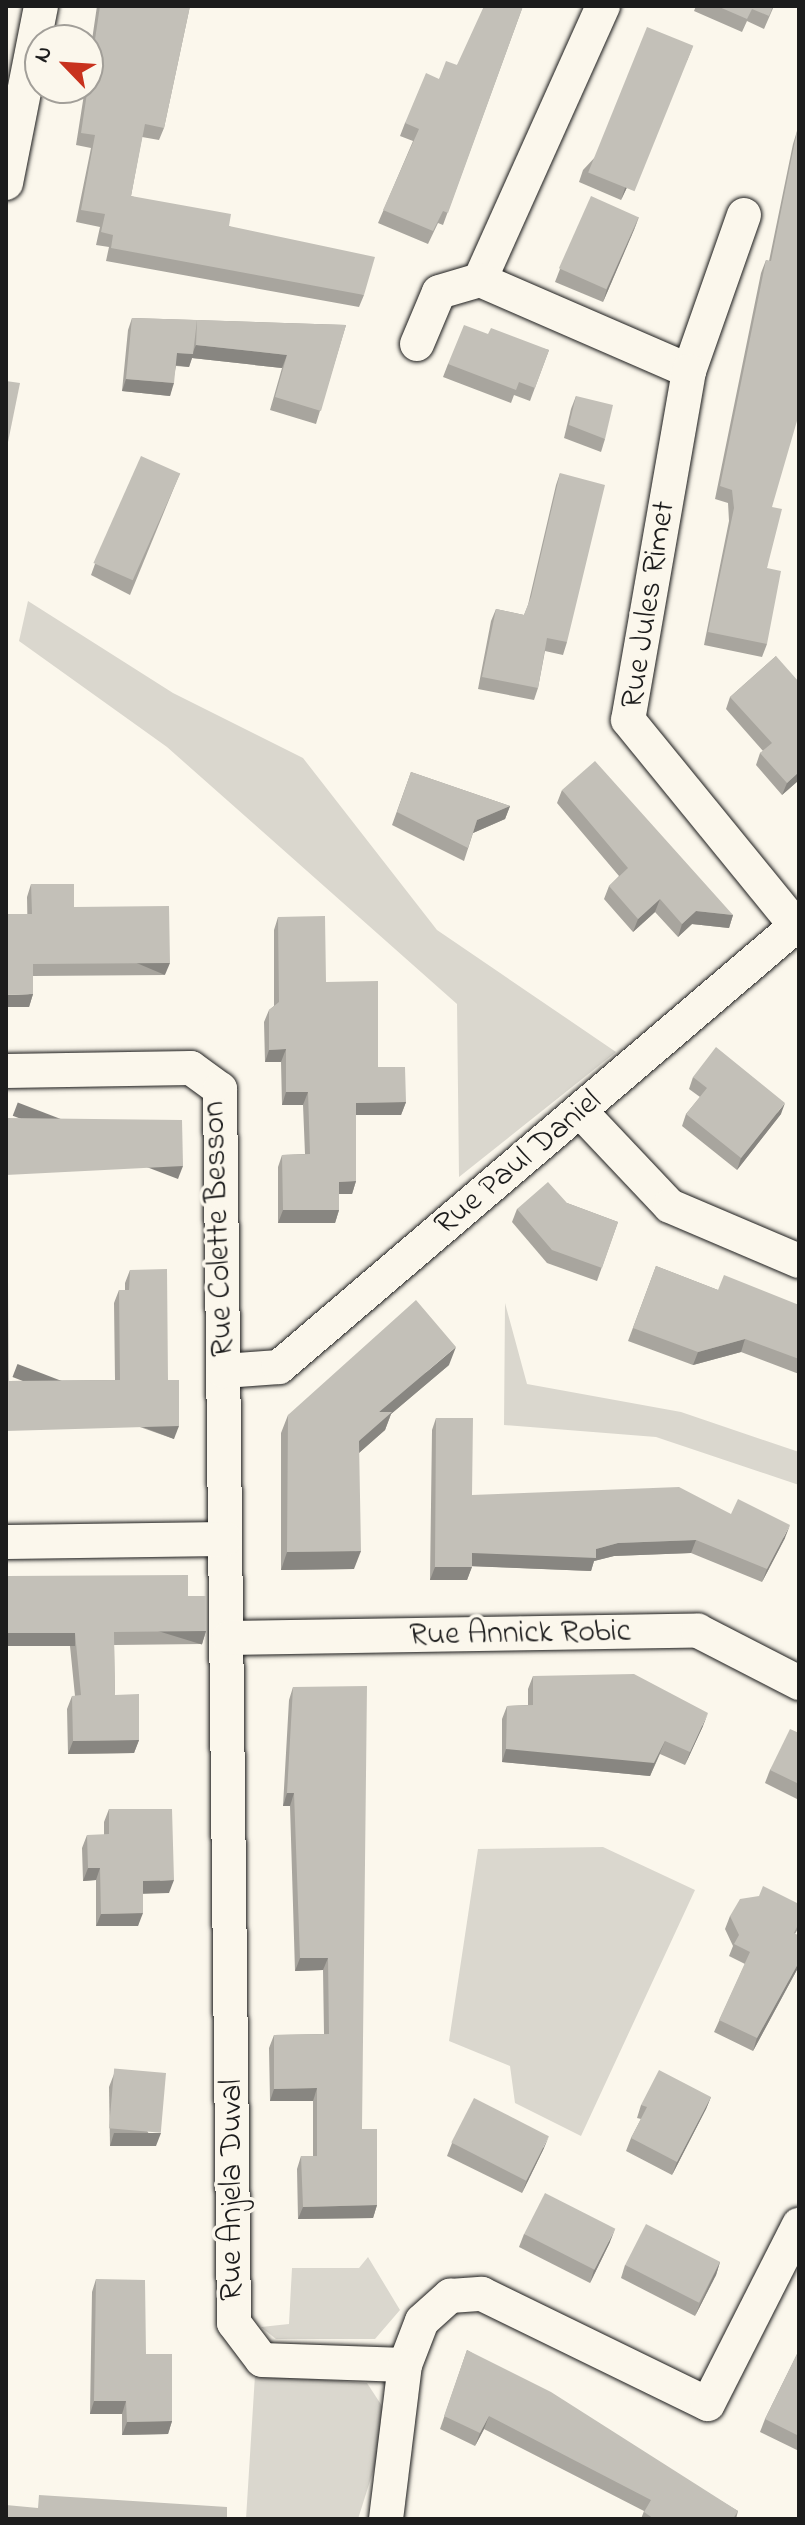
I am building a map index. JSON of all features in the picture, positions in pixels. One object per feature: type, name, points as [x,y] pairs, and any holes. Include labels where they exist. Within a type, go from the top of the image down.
[{"type":"street","points":[[6,183],[11,133],[41,6]]},
{"type":"street","points":[[480,280],[603,6]]},
{"type":"street","name":"Rue Jules Rimet","points":[[744,215],[689,371],[628,720],[797,925]]},
{"type":"street","points":[[417,344],[439,292],[480,280],[689,371]]},
{"type":"street","name":"Rue Paul Daniel","points":[[224,1371],[279,1367],[797,925]]},
{"type":"street","name":"Rue Colette Besson","points":[[6,1071],[191,1068],[220,1089],[225,1539]]},
{"type":"street","points":[[581,1112],[670,1206],[799,1261]]},
{"type":"street","points":[[6,1542],[225,1539]]},
{"type":"street","name":"Rue Anjela Duval","points":[[225,1539],[229,1638],[234,2323],[262,2360],[405,2365]]},
{"type":"street","name":"Rue Annick Robic","points":[[229,1638],[698,1631],[799,1683]]},
{"type":"street","points":[[386,2519],[405,2365],[422,2321],[450,2296],[482,2294],[708,2404],[799,2225]]},
{"type":"shaded area","points":[[28,601],[173,693],[303,758],[437,930],[616,1052],[459,1177],[457,1004],[167,747],[19,641]]},
{"type":"shaded area","points":[[505,1303],[527,1384],[681,1412],[799,1452],[799,1485],[656,1437],[504,1425]]},
{"type":"shaded area","points":[[603,1847],[695,1890],[581,2136],[515,2103],[510,2066],[449,2041],[478,1849]]},
{"type":"shaded area","points":[[368,2257],[400,2310],[375,2339],[276,2339],[261,2327],[289,2324],[292,2268],[359,2268]]},
{"type":"shaded area","points":[[255,2375],[367,2383],[384,2409],[383,2440],[358,2519],[246,2519]]},
{"type":"building","points":[[100,6],[190,6],[164,128],[145,124],[131,196],[231,214],[229,226],[375,257],[364,295],[111,248],[113,235],[101,232],[105,214],[81,210],[95,135],[81,133],[85,104],[104,104],[104,24],[97,24]]},
{"type":"building","points":[[484,6],[523,6],[448,213],[443,211],[433,231],[383,210],[419,129],[405,123],[426,73],[439,79],[446,61],[457,65]]},
{"type":"building","points":[[717,6],[773,6],[769,16],[752,9],[747,19]]},
{"type":"building","points":[[647,27],[693,46],[635,191],[588,173]]},
{"type":"building","points":[[797,131],[799,414],[772,507],[782,509],[767,568],[781,571],[767,644],[708,632],[734,508],[732,490],[720,486],[766,260],[771,261]]},
{"type":"building","points":[[591,196],[639,217],[606,289],[559,268]]},
{"type":"building","points":[[132,318],[197,320],[193,354],[177,353],[174,383],[126,379]]},
{"type":"building","points":[[197,320],[346,325],[321,411],[275,397],[287,355],[196,345]]},
{"type":"building","points":[[464,325],[488,334],[491,328],[549,350],[535,388],[519,382],[516,390],[448,364]]},
{"type":"building","points":[[6,381],[20,383],[6,452]]},
{"type":"building","points":[[576,396],[613,405],[605,439],[569,425]]},
{"type":"building","points":[[141,456],[180,473],[133,580],[93,563]]},
{"type":"building","points":[[560,473],[605,485],[567,642],[547,638],[538,688],[482,677],[496,609],[524,615],[531,597]]},
{"type":"building","points":[[776,656],[799,682],[799,772],[787,783],[760,753],[772,743],[730,697]]},
{"type":"building","points":[[595,761],[733,915],[696,911],[682,924],[660,899],[638,919],[609,886],[628,868],[562,790]]},
{"type":"building","points":[[411,772],[510,806],[477,820],[468,848],[397,812]]},
{"type":"building","points":[[31,884],[74,884],[74,907],[169,906],[170,963],[33,964],[33,994],[6,995],[6,914],[32,914]]},
{"type":"building","points":[[325,916],[326,982],[378,981],[378,1067],[405,1067],[406,1102],[356,1103],[356,1181],[339,1182],[339,1210],[283,1210],[282,1155],[310,1154],[308,1092],[286,1092],[286,1049],[269,1050],[269,1010],[279,1002],[278,917]]},
{"type":"building","points":[[716,1047],[785,1103],[741,1158],[686,1114],[707,1088],[693,1077]]},
{"type":"building","points":[[6,1118],[182,1120],[183,1166],[6,1175]]},
{"type":"building","points":[[548,1182],[567,1203],[618,1222],[602,1268],[552,1250],[517,1209]]},
{"type":"building","points":[[656,1266],[718,1290],[724,1275],[799,1305],[799,1359],[745,1339],[698,1352],[633,1328]]},
{"type":"building","points":[[167,1269],[168,1380],[179,1380],[179,1426],[6,1431],[6,1279],[9,1381],[120,1380],[119,1290],[129,1290],[130,1270]]},
{"type":"building","points":[[416,1300],[456,1347],[379,1412],[392,1412],[359,1441],[361,1551],[287,1552],[288,1415]]},
{"type":"building","points":[[436,1418],[473,1418],[472,1495],[679,1487],[731,1514],[738,1499],[790,1525],[767,1569],[696,1540],[618,1543],[596,1549],[596,1558],[472,1553],[472,1567],[435,1567]]},
{"type":"building","points":[[188,1575],[188,1596],[206,1596],[206,1631],[114,1632],[115,1695],[139,1694],[139,1740],[73,1741],[72,1696],[81,1695],[75,1633],[6,1633],[6,1576]]},
{"type":"building","points":[[634,1674],[708,1713],[690,1752],[665,1741],[654,1763],[506,1749],[507,1706],[533,1705],[533,1676]]},
{"type":"building","points":[[367,1686],[362,2129],[377,2129],[377,2205],[303,2207],[301,2156],[317,2156],[317,2088],[274,2089],[274,2035],[329,2034],[328,1958],[300,1958],[294,1793],[287,1793],[293,1687]]},
{"type":"building","points":[[790,1729],[799,1733],[799,1784],[770,1770]]},
{"type":"building","points":[[109,1809],[172,1809],[174,1880],[143,1881],[143,1913],[101,1914],[100,1868],[88,1868],[87,1835],[109,1834]]},
{"type":"building","points":[[763,1886],[799,1904],[799,1923],[794,1933],[799,1936],[799,1962],[757,2038],[719,2020],[750,1952],[734,1944],[739,1935],[730,1916],[740,1899],[759,1896]]},
{"type":"building","points":[[114,2068],[166,2073],[161,2133],[109,2128]]},
{"type":"building","points":[[659,2070],[711,2097],[677,2162],[631,2138],[647,2107],[641,2105]]},
{"type":"building","points":[[474,2098],[549,2136],[526,2181],[451,2143]]},
{"type":"building","points":[[545,2193],[615,2229],[595,2270],[524,2234]]},
{"type":"building","points":[[646,2224],[720,2262],[699,2303],[625,2265]]},
{"type":"building","points":[[96,2279],[145,2280],[146,2354],[172,2354],[172,2421],[127,2422],[126,2401],[94,2401]]},
{"type":"building","points":[[467,2350],[551,2392],[738,2511],[733,2519],[654,2519],[644,2512],[651,2500],[489,2416],[480,2433],[444,2416]]},
{"type":"building","points":[[799,2350],[799,2436],[765,2419]]},
{"type":"building","points":[[39,2495],[227,2507],[227,2519],[6,2519],[6,2505],[38,2508]]}]
